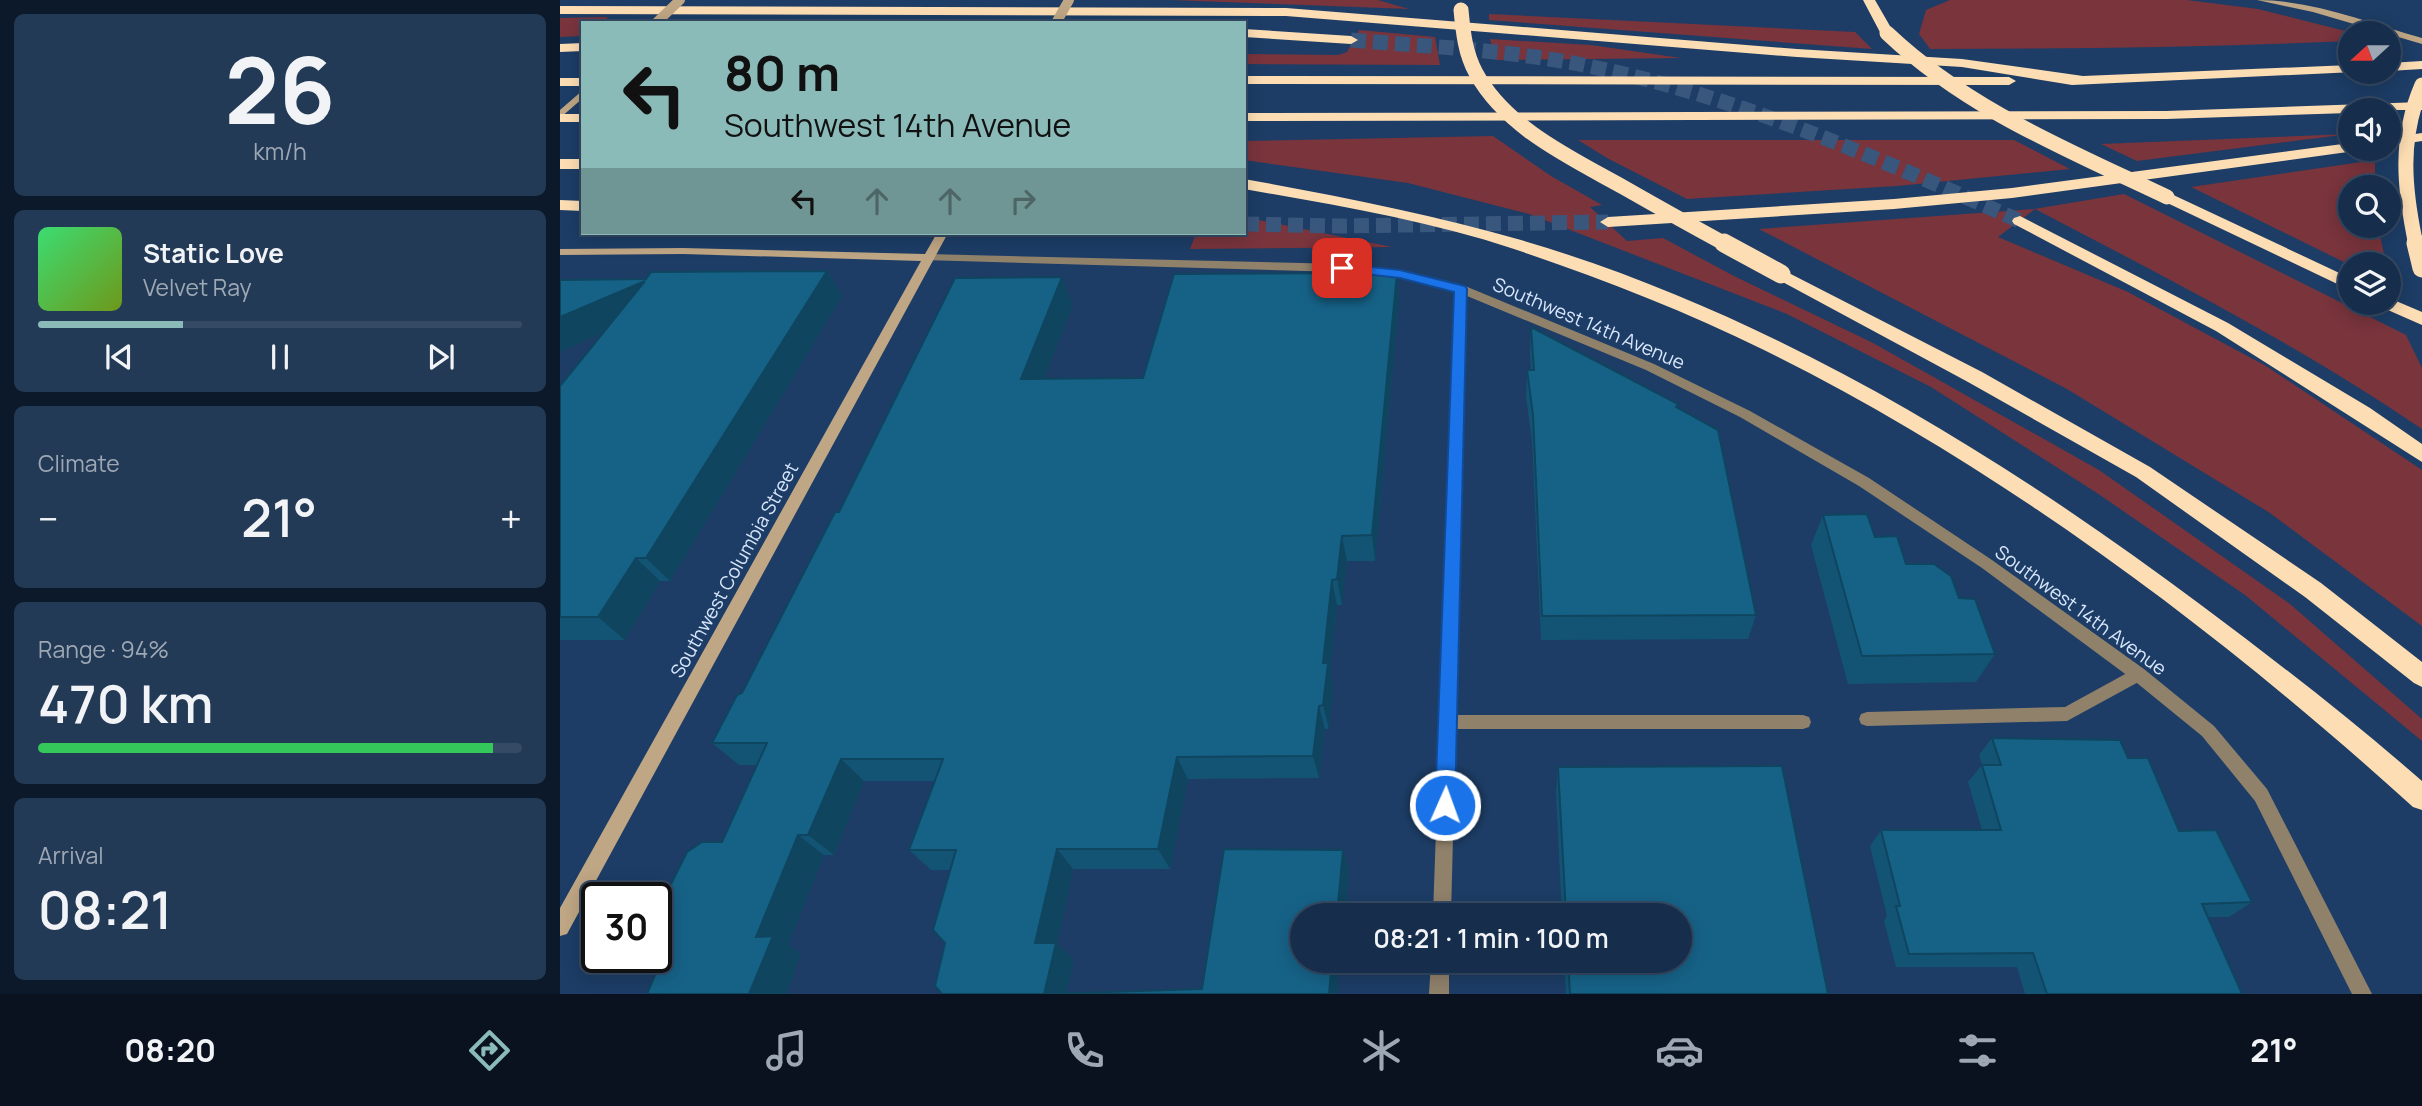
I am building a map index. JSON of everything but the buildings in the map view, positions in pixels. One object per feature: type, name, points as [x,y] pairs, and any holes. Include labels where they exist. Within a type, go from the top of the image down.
[{"type":"highway","points":[[1869,0],[1887,33],[1932,75],[1965,95],[2011,121],[2338,279]]},
{"type":"highway","points":[[1461,5],[1467,53],[1480,80],[1500,105],[1527,129],[1562,153],[1975,377],[2143,472],[2313,590],[2422,676]]},
{"type":"highway","points":[[560,10],[1286,12],[1797,53],[1962,63],[2087,81]]},
{"type":"highway","points":[[1246,33],[1351,40]]},
{"type":"highway","points":[[560,48],[581,47]]},
{"type":"highway","points":[[2401,66],[2422,65]]},
{"type":"highway","points":[[1246,80],[2087,81],[2338,70]]},
{"type":"highway","points":[[560,82],[581,82]]},
{"type":"highway","points":[[2422,86],[2411,118],[2403,165],[2410,222],[2422,268]]},
{"type":"highway","points":[[1246,117],[2166,116],[2422,106]]},
{"type":"highway","points":[[560,116],[581,118]]},
{"type":"highway","points":[[2401,140],[2422,137]]},
{"type":"highway","points":[[1608,222],[1894,204],[1986,195],[2338,150]]},
{"type":"highway","points":[[560,164],[581,164]]},
{"type":"highway","points":[[1246,184],[1296,191],[1396,212],[1520,244],[1604,272],[1707,314],[1855,386],[2018,485],[2146,573],[2359,741],[2422,798]]},
{"type":"highway","points":[[560,205],[581,206]]},
{"type":"highway","points":[[2020,221],[2222,327],[2363,413],[2422,454]]},
{"type":"highway","points":[[2401,309],[2422,319]]},
{"type":"main road","points":[[658,21],[680,0]]},
{"type":"main road","points":[[1057,21],[1069,0]]},
{"type":"main road","points":[[2261,0],[2314,10],[2422,41]]},
{"type":"main road","points":[[560,116],[581,95]]},
{"type":"main road","name":"Southwest Columbia Street","points":[[560,927],[939,238]]},
{"type":"main road","name":"Southwest 14th Avenue","points":[[560,252],[684,251],[927,258]]},
{"type":"street","name":"Southwest 14th Avenue","points":[[927,258],[1342,268],[1400,274],[1461,289],[1650,367],[1745,414],[1864,482],[1953,541],[2138,674],[2208,731],[2261,795],[2362,994]]},
{"type":"street","points":[[1442,903],[1461,289]]},
{"type":"street","points":[[1867,719],[2067,715],[2138,674]]},
{"type":"street","points":[[1447,722],[1802,722]]},
{"type":"street","points":[[1439,994],[1440,973]]},
{"type":"shaded area","points":[[1170,0],[1378,0],[1409,9]]},
{"type":"shaded area","points":[[1950,0],[2187,0],[2258,9],[2338,29],[2338,41],[1930,49],[1919,34],[1926,10]]},
{"type":"shaded area","points":[[1489,14],[1855,32],[1872,49],[1489,20]]},
{"type":"shaded area","points":[[608,17],[604,21],[581,21],[581,36],[560,37],[560,18]]},
{"type":"shaded area","points":[[699,19],[1013,20],[1012,21],[697,21]]},
{"type":"shaded area","points":[[1359,30],[1435,37],[1440,65],[1246,64],[1246,54],[1338,55],[1347,52]]},
{"type":"shaded area","points":[[1490,39],[1591,45],[1681,58],[1496,60]]},
{"type":"shaded area","points":[[2338,134],[2137,161],[2101,144]]},
{"type":"shaded area","points":[[1493,136],[1551,176],[1602,205],[1590,207],[1627,241],[1663,238],[1734,276],[1873,343],[2099,470],[2290,604],[2422,719],[2422,741],[2245,595],[2097,493],[1931,387],[1787,314],[1529,214],[1408,183],[1246,160],[1246,141]]},
{"type":"shaded area","points":[[1578,140],[2014,140],[2070,169],[1897,186],[1687,199]]},
{"type":"shaded area","points":[[2375,161],[2375,175],[2338,175],[2338,238],[2381,238],[2383,252],[2338,252],[2338,259],[2191,187]]},
{"type":"shaded area","points":[[2124,194],[2338,301],[2338,315],[2366,315],[2406,335],[2422,368],[2422,429],[2280,341],[2035,209],[1998,237],[2128,292],[2266,366],[2422,470],[2422,626],[2270,513],[2067,389],[1759,229],[2034,209]]},
{"type":"shaded area","points":[[1246,217],[1392,247],[1190,249],[1195,235],[1246,235]]},
{"type":"tunnel","points":[[1351,40],[1563,61],[1648,80],[1757,113],[1811,133],[2020,221]]},
{"type":"tunnel","points":[[1246,224],[1339,226],[1608,222]]},
{"type":"route","points":[[1342,268],[1400,274],[1461,289],[1445,805]]}]
